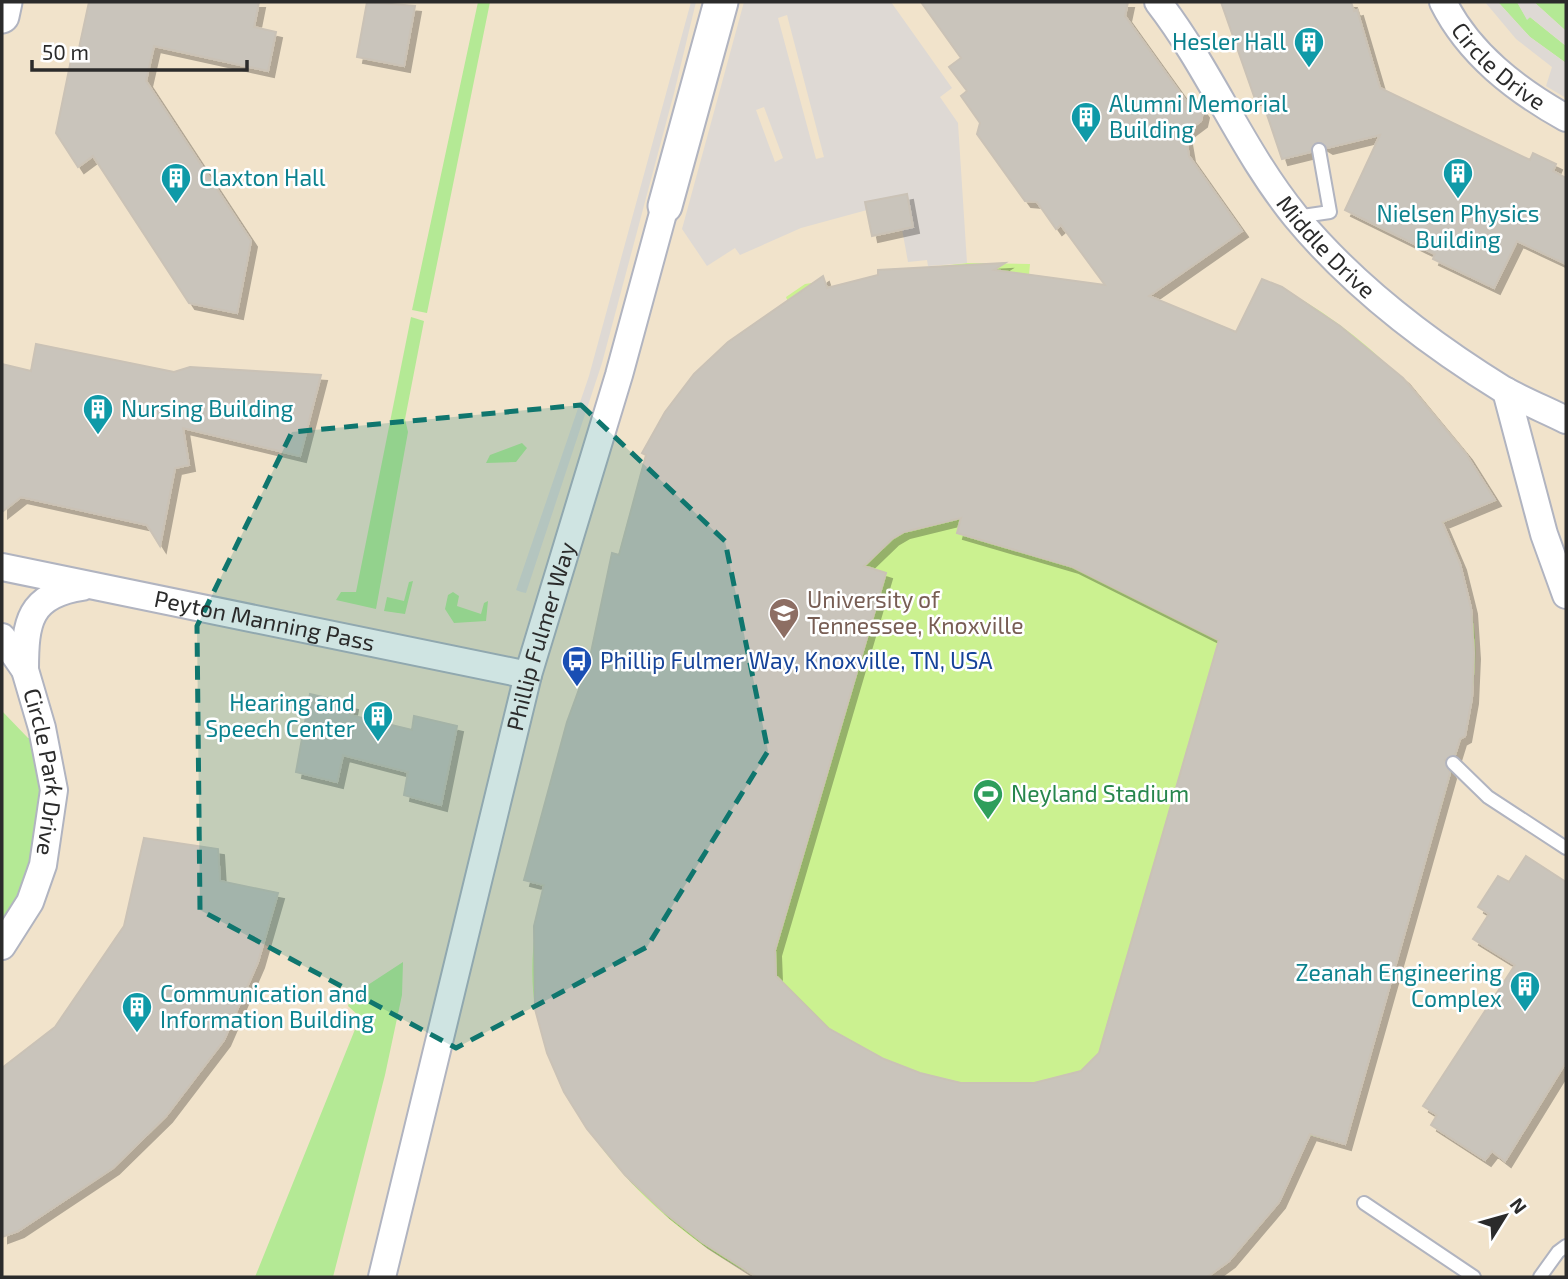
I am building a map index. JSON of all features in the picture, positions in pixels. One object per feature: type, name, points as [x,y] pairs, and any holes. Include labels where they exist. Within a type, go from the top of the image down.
[{"type":"street","points":[[2,16],[5,2]]},
{"type":"street","name":"Phillip Fulmer Way","points":[[382,1277],[528,675],[619,375],[720,2]]},
{"type":"street","name":"Middle Drive","points":[[1158,2],[1181,32],[1263,169],[1296,217],[1371,293],[1407,323],[1506,391],[1566,420]]},
{"type":"street","name":"Circle Drive","points":[[1443,2],[1468,41],[1496,71],[1566,118]]},
{"type":"street","points":[[1506,391],[1544,534],[1566,596]]},
{"type":"street","name":"Peyton Manning Pass","points":[[2,567],[528,675]]},
{"type":"street","points":[[25,670],[25,632],[34,612],[45,598],[59,590],[91,585]]},
{"type":"street","name":"Circle Park Drive","points":[[2,637],[25,670],[42,728],[54,790],[51,827],[30,902],[2,946]]},
{"type":"lane","points":[[1296,217],[1330,212],[1319,150]]},
{"type":"lane","points":[[1453,763],[1488,797],[1566,848]]},
{"type":"lane","points":[[1364,1203],[1474,1277]]},
{"type":"lane","points":[[1539,1277],[1562,1249]]},
{"type":"highlighted area","points":[[581,405],[725,541],[768,751],[647,947],[456,1048],[200,910],[197,626],[292,432]]},
{"type":"shaded area","name":"University of Tennessee, Knoxville","points":[[2,2],[1566,2],[1566,1277],[2,1277]]},
{"type":"shaded area","points":[[691,2],[696,2],[674,93],[602,363],[526,593],[521,592],[516,590],[589,376]]},
{"type":"shaded area","points":[[744,2],[891,2],[952,88],[940,97],[958,123],[967,263],[928,266],[927,260],[908,262],[902,229],[913,226],[907,194],[867,210],[801,228],[740,255],[735,248],[707,266],[682,229]],"holes":[[[787,15],[824,157],[816,159],[778,18]],[[764,107],[783,158],[775,162],[756,110]]]},
{"type":"shaded area","points":[[1485,2],[1498,2],[1530,37],[1566,63],[1566,98],[1546,86],[1552,67],[1516,39]]},
{"type":"shaded area","points":[[1517,2],[1534,2],[1566,31],[1566,46],[1530,17],[1527,20]]},
{"type":"green space","points":[[478,2],[490,2],[427,313],[412,310]]},
{"type":"green space","points":[[1498,2],[1517,2],[1527,19],[1530,17],[1566,46],[1566,63],[1530,37]]},
{"type":"green space","points":[[1534,2],[1566,2],[1566,31]]},
{"type":"green space","name":"Neyland Stadium","points":[[967,263],[1030,264],[1029,275],[1083,283],[1135,295],[1186,311],[1236,332],[1262,279],[1333,320],[1395,372],[1448,433],[1495,500],[1442,523],[1473,622],[1475,671],[1471,704],[1465,736],[1443,746],[1457,751],[1345,1144],[1309,1135],[1291,1176],[1268,1214],[1241,1247],[1207,1277],[757,1277],[684,1231],[618,1168],[590,1132],[566,1093],[548,1053],[536,1012],[532,980],[533,948],[544,886],[524,880],[567,722],[589,662],[645,458],[651,458],[642,453],[670,407],[703,367],[743,332],[789,305],[786,297],[805,284],[825,281],[828,288],[889,272]]},
{"type":"green space","points":[[411,317],[424,321],[405,419],[408,432],[376,609],[336,600],[341,592],[356,592]]},
{"type":"green space","points":[[522,443],[527,448],[516,462],[486,463],[490,455]]},
{"type":"green space","points":[[413,581],[405,614],[384,611],[387,597],[404,601],[409,582]]},
{"type":"green space","points":[[453,592],[459,596],[457,606],[481,614],[484,603],[488,601],[486,621],[454,623],[445,609],[448,595]]},
{"type":"green space","points":[[2,711],[31,738],[41,786],[39,852],[2,932]]},
{"type":"green space","points":[[403,962],[402,995],[385,1075],[333,1277],[255,1277],[360,1017],[348,1006],[351,996]]},
{"type":"building","name":"Claxton Hall","points":[[89,2],[259,2],[254,27],[276,32],[268,71],[154,46],[146,81],[251,241],[237,313],[189,303],[93,156],[78,167],[56,133],[71,60],[76,62]]},
{"type":"building","points":[[367,2],[415,6],[404,66],[357,57]]},
{"type":"building","name":"Neyland Stadium","points":[[921,2],[1128,2],[1125,16],[1186,101],[1196,102],[1203,112],[1201,121],[1185,133],[1189,156],[1242,231],[1149,296],[1236,332],[1262,279],[1282,287],[1340,326],[1403,378],[1466,454],[1495,500],[1442,522],[1460,564],[1471,608],[1474,653],[1472,698],[1465,736],[1460,739],[1455,755],[1445,760],[1450,773],[1345,1144],[1310,1134],[1279,1202],[1229,1261],[1207,1277],[757,1277],[702,1242],[664,1212],[625,1175],[587,1129],[564,1092],[547,1053],[535,1009],[534,926],[544,885],[524,880],[567,722],[589,662],[612,553],[619,555],[646,455],[642,453],[665,412],[694,374],[728,342],[823,276],[827,288],[878,275],[878,270],[1005,263],[994,270],[1105,285],[1061,225],[1056,229],[1037,202],[1025,201],[977,134],[980,123],[961,96],[967,91],[949,67],[961,58]],"holes":[[[961,518],[957,533],[1073,567],[1219,640],[1099,1053],[1081,1071],[1034,1083],[961,1083],[920,1073],[884,1059],[828,1028],[776,976],[775,950],[886,573],[864,566],[892,539],[904,532]]]},
{"type":"building","points":[[1221,2],[1351,2],[1354,11],[1357,10],[1380,88],[1530,160],[1533,153],[1556,164],[1553,171],[1566,178],[1566,264],[1517,241],[1494,288],[1433,259],[1435,254],[1345,210],[1380,135],[1327,148],[1317,142],[1310,152],[1282,159],[1261,97],[1255,99]]},
{"type":"building","points":[[907,194],[913,227],[872,236],[865,202]]},
{"type":"building","name":"Nursing Building","points":[[36,344],[174,372],[190,367],[321,375],[300,456],[183,428],[189,465],[175,468],[160,546],[147,525],[21,497],[2,512],[2,364],[31,371]]},
{"type":"building","name":"Hearing and Speech Center","points":[[310,694],[352,704],[350,715],[412,730],[414,716],[457,726],[441,805],[404,795],[408,772],[343,755],[337,782],[296,772]]},
{"type":"building","name":"Communication and Information Building","points":[[144,838],[218,849],[220,881],[278,893],[258,962],[224,1040],[166,1116],[113,1168],[18,1231],[2,1237],[2,1068],[55,1027],[124,926]]},
{"type":"building","name":"Zeanah Engineering Complex","points":[[1526,856],[1566,882],[1566,1062],[1505,1161],[1492,1151],[1485,1160],[1431,1125],[1437,1115],[1423,1106],[1515,965],[1473,939],[1489,914],[1478,907],[1498,876],[1509,882]]},
{"type":"place","name":"Hesler Hall","points":[[1309,69]]},
{"type":"place","name":"Alumni Memorial Building","points":[[1086,144]]},
{"type":"place","name":"Nielsen Physics Building","points":[[1458,200]]},
{"type":"place","name":"Claxton Hall","points":[[176,205]]},
{"type":"place","name":"Nursing Building","points":[[98,436]]},
{"type":"place","name":"University of Tennessee, Knoxville","points":[[784,640]]},
{"type":"place","name":"Phillip Fulmer Way, Knoxville, TN, USA","points":[[577,688]]},
{"type":"place","name":"Hearing and Speech Center","points":[[378,743]]},
{"type":"place","name":"Neyland Stadium","points":[[988,821]]},
{"type":"place","name":"Zeanah Engineering Complex","points":[[1525,1013]]},
{"type":"place","name":"Communication and Information Building","points":[[137,1034]]}]
